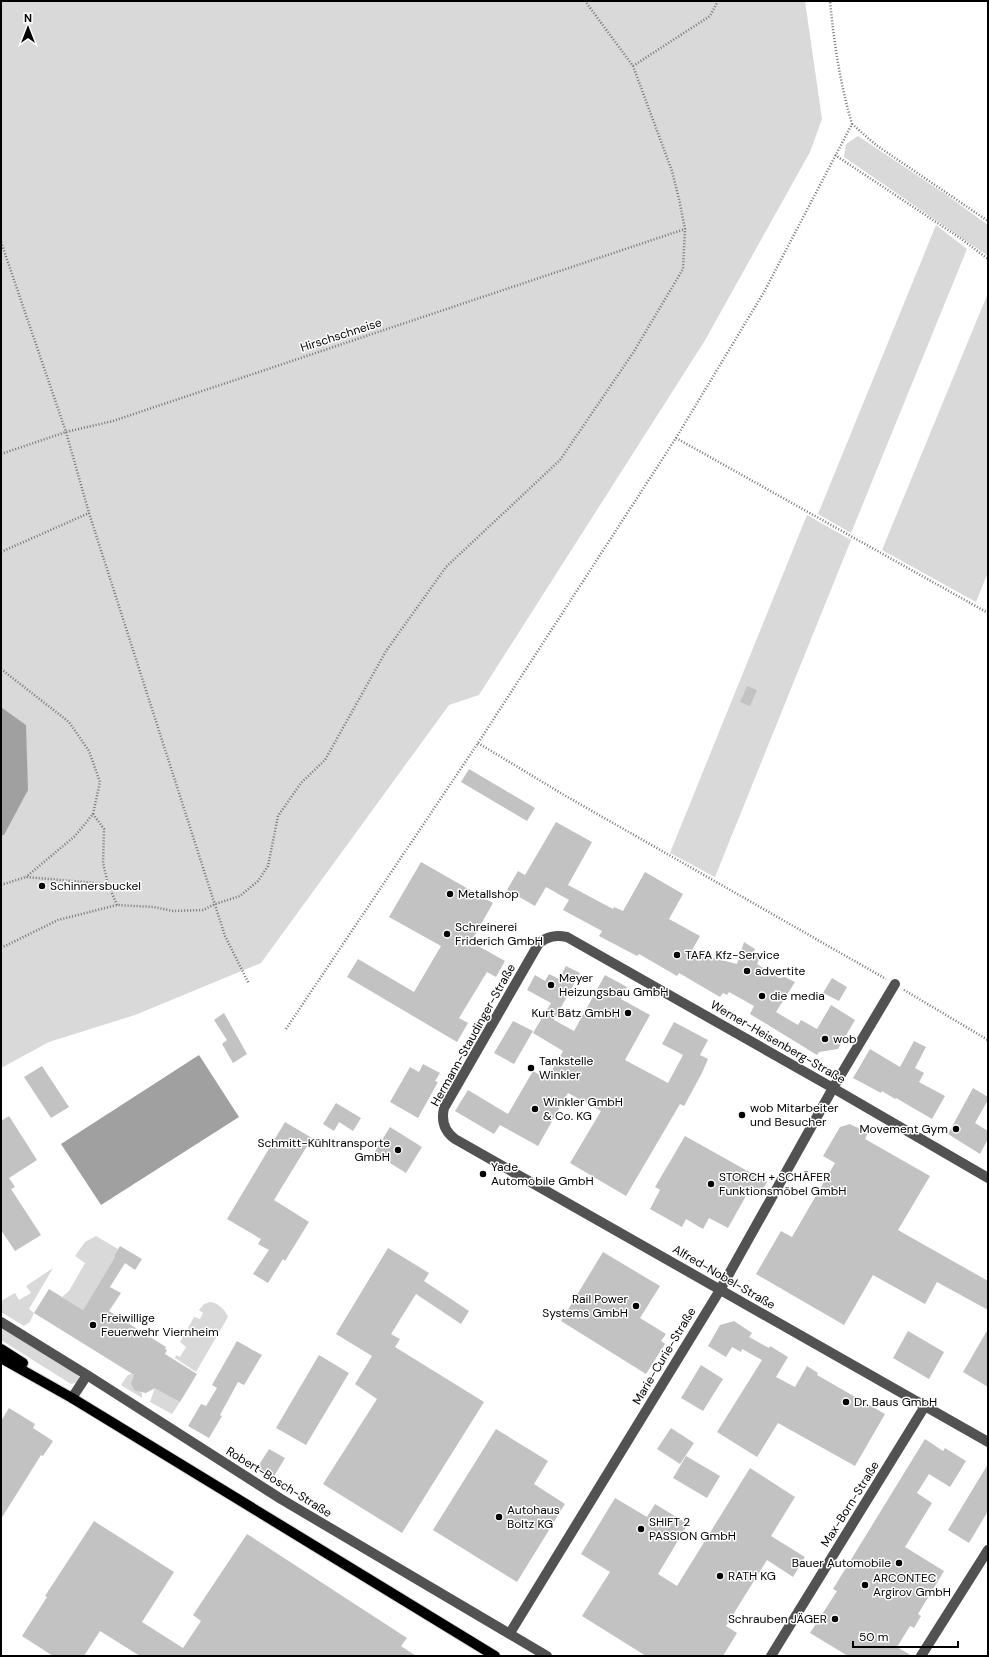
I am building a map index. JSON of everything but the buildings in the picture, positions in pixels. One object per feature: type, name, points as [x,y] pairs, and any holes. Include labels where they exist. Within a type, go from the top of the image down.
[{"type":"main road","points":[[1,1349],[72,1398]]},
{"type":"main road","points":[[1,1358],[72,1398],[495,1656]]},
{"type":"street","name":"Werner-Heisenberg-Straße","points":[[553,936],[567,938],[833,1088],[988,1178]]},
{"type":"street","name":"Hermann-Staudinger-Straße","points":[[447,1133],[443,1120],[444,1108],[539,943],[553,936]]},
{"type":"street","name":"Marie-Curie-Straße","points":[[510,1633],[720,1290],[833,1088],[895,984]]},
{"type":"street","name":"Alfred-Nobel-Straße","points":[[447,1133],[455,1139],[988,1442]]},
{"type":"street","name":"Robert-Bosch-Straße","points":[[1,1322],[281,1499],[547,1656]]},
{"type":"street","points":[[72,1398],[87,1375]]},
{"type":"street","name":"Max-Born-Straße","points":[[771,1656],[925,1406]]},
{"type":"street","points":[[921,1656],[988,1550]]},
{"type":"path","points":[[1,948],[58,920],[117,905],[154,907],[173,911],[203,910],[215,904],[240,896],[258,881],[268,866],[278,816],[301,783],[325,760],[386,651],[446,567],[560,460],[633,353],[683,269],[685,229],[672,171],[633,66],[585,1]]},
{"type":"path","points":[[633,66],[710,16],[718,1]]},
{"type":"path","points":[[830,1],[835,49],[845,101],[852,124],[876,145],[988,221]]},
{"type":"path","points":[[286,1029],[478,743],[676,438],[764,292],[852,124]]},
{"type":"path","points":[[836,155],[960,238],[988,259]]},
{"type":"path","name":"Hirschschneise","points":[[1,454],[66,432],[113,420],[685,229]]},
{"type":"path","points":[[1,242],[66,432],[89,513],[225,936],[249,984]]},
{"type":"path","points":[[676,438],[988,613]]},
{"type":"path","points":[[1,552],[89,513]]},
{"type":"path","points":[[1,669],[69,722],[89,751],[100,782],[94,814],[75,836],[26,877],[1,885]]},
{"type":"path","points":[[478,743],[564,795],[895,984],[988,1040]]},
{"type":"path","points":[[94,814],[104,829],[103,863],[108,884],[117,905]]},
{"type":"path","points":[[26,877],[108,884]]},
{"type":"shaded area","points":[[1,1],[805,1],[822,119],[810,152],[704,342],[479,695],[449,705],[261,963],[135,1015],[49,1042],[1,1068],[1,836],[4,835],[26,725],[1,707]]},
{"type":"shaded area","points":[[858,136],[945,194],[988,225],[988,256],[844,157],[846,144]]},
{"type":"shaded area","points":[[936,225],[967,249],[851,533],[818,514]]},
{"type":"shaded area","points":[[988,293],[988,572],[976,602],[882,550]]},
{"type":"shaded area","points":[[807,515],[851,540],[715,877],[670,853]]},
{"type":"shaded area","points":[[1,707],[26,725],[28,790],[4,835],[1,836]]},
{"type":"shaded area","points":[[199,1055],[239,1117],[101,1205],[61,1144]]},
{"type":"shaded area","points":[[96,1236],[118,1249],[114,1256],[115,1257],[83,1310],[62,1297],[69,1291],[85,1263],[75,1256],[85,1242]]},
{"type":"shaded area","points":[[53,1268],[29,1309],[34,1313],[30,1322],[24,1326],[1,1312],[1,1301],[15,1293],[19,1300],[31,1293],[26,1286]]},
{"type":"shaded area","points":[[210,1302],[221,1307],[228,1317],[196,1372],[175,1358],[176,1355],[180,1357],[186,1347],[180,1342],[194,1317],[200,1319],[203,1313],[199,1310],[204,1304]]},
{"type":"shaded area","points":[[1,1328],[76,1373],[79,1380],[71,1384],[1,1340]]},
{"type":"shaded area","points":[[130,1374],[138,1377],[131,1384],[134,1390],[142,1393],[142,1398],[121,1385]]},
{"type":"shaded area","points":[[155,1387],[180,1402],[172,1414],[150,1402]]},
{"type":"place","name":"Schinnersbuckel","points":[[42,886]]},
{"type":"place","name":"Metallshop","points":[[450,894]]},
{"type":"place","name":"Schreinerei Friderich GmbH","points":[[447,934]]},
{"type":"place","name":"TAFA Kfz-Service","points":[[677,955]]},
{"type":"place","name":"advertite","points":[[747,971]]},
{"type":"place","name":"Meyer Heizungsbau GmbH","points":[[551,985]]},
{"type":"place","name":"die media","points":[[762,996]]},
{"type":"place","name":"Kurt Bätz GmbH","points":[[628,1013]]},
{"type":"place","name":"wob","points":[[825,1039]]},
{"type":"place","name":"Tankstelle Winkler","points":[[531,1068]]},
{"type":"place","name":"Winkler GmbH & Co. KG","points":[[535,1109]]},
{"type":"place","name":"wob Mitarbeiter und Besucher","points":[[742,1115]]},
{"type":"place","name":"Movement Gym","points":[[956,1129]]},
{"type":"place","name":"Schmitt-Kühltransporte GmbH","points":[[398,1150]]},
{"type":"place","name":"Yade Automobile GmbH","points":[[483,1174]]},
{"type":"place","name":"STORCH + SCHÄFER Funktionsmöbel GmbH","points":[[711,1184]]},
{"type":"place","name":"Rail Power Systems GmbH","points":[[636,1306]]},
{"type":"place","name":"Freiwillige Feuerwehr Viernheim","points":[[93,1325]]},
{"type":"place","name":"Dr. Baus GmbH","points":[[846,1402]]},
{"type":"place","name":"Autohaus Boltz KG","points":[[499,1517]]},
{"type":"place","name":"SHIFT 2 PASSION GmbH","points":[[641,1529]]},
{"type":"place","name":"Bauer Automobile","points":[[899,1563]]},
{"type":"place","name":"RATH KG","points":[[720,1576]]},
{"type":"place","name":"ARCONTEC Argirov GmbH","points":[[865,1585]]},
{"type":"place","name":"Schrauben JÄGER","points":[[835,1619]]}]
